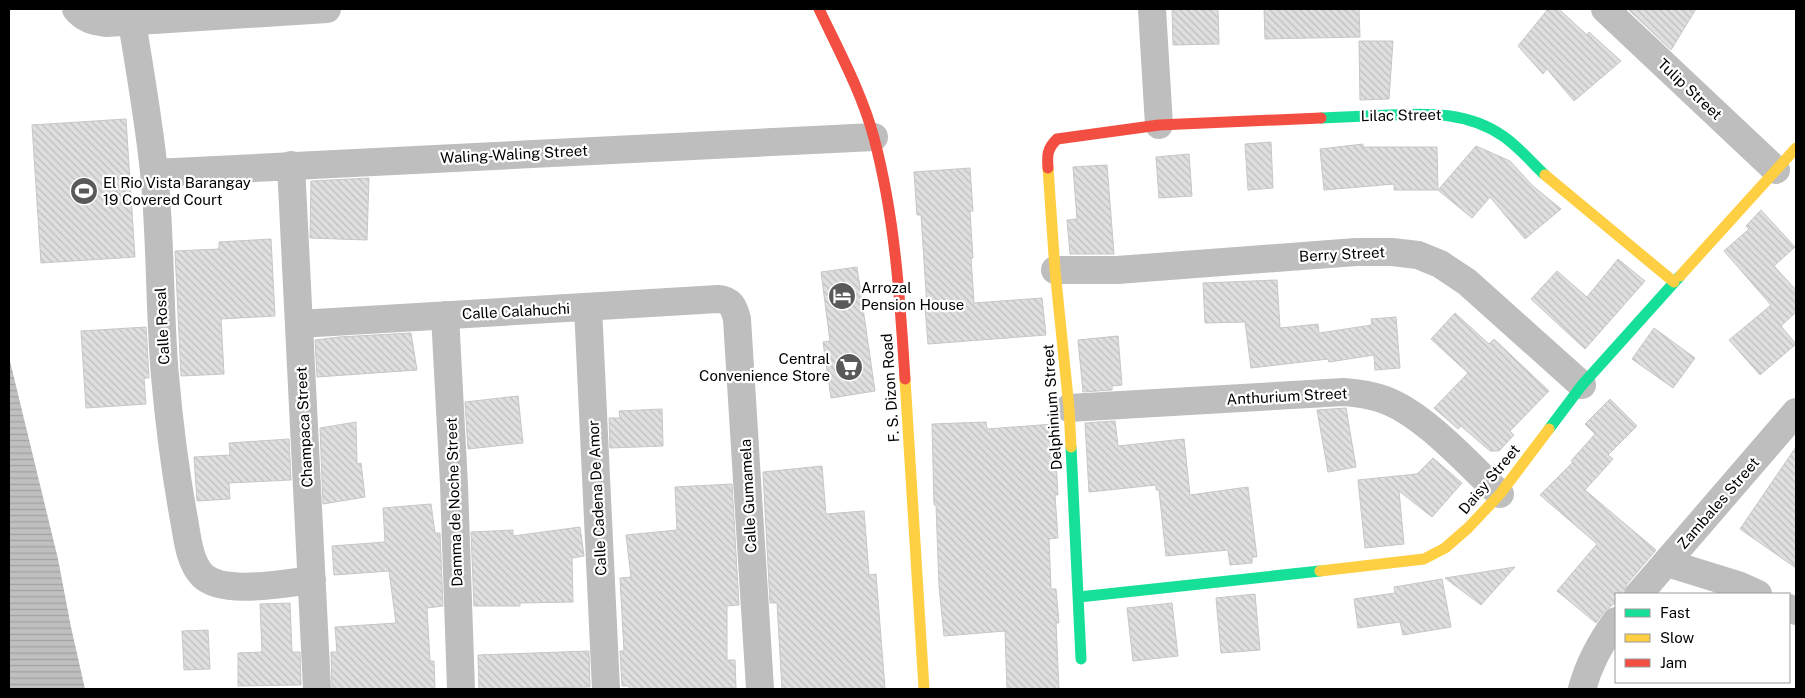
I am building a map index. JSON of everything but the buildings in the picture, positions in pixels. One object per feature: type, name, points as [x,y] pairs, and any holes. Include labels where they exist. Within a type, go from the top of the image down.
[{"type":"street","points":[[76,9],[82,16],[92,21],[106,23],[132,22],[216,12],[327,9]]},
{"type":"street","name":"F. S. Dizon Road","points":[[819,9],[861,98],[874,137],[888,197],[898,272],[924,689]]},
{"type":"street","points":[[1152,9],[1159,126]]},
{"type":"street","name":"Tulip Street","points":[[1604,9],[1776,170]]},
{"type":"street","name":"Calle Rosal","points":[[132,22],[146,102],[154,173],[165,376],[179,491],[193,562],[201,574],[212,582],[228,586],[312,580]]},
{"type":"street","name":"Lilac Street","points":[[1047,153],[1050,145],[1057,138],[1159,126],[1423,113],[1451,115],[1469,119],[1489,127],[1532,160],[1543,174],[1674,282]]},
{"type":"street","name":"Waling-Waling Street","points":[[154,173],[874,137]]},
{"type":"street","name":"Daisy Street","points":[[1079,597],[1398,563],[1424,559],[1445,548],[1468,528],[1500,494],[1582,385],[1796,148]]},
{"type":"street","name":"Delphinium Street","points":[[1047,153],[1055,270],[1069,408],[1081,659]]},
{"type":"street","name":"Champaca Street","points":[[291,165],[317,689]]},
{"type":"street","name":"Berry Street","points":[[1055,270],[1117,270],[1356,252],[1392,252],[1418,255],[1440,264],[1467,282],[1582,385]]},
{"type":"street","name":"Calle Calahuchi","points":[[299,324],[718,299],[732,304]]},
{"type":"street","name":"Calle Gumamela","points":[[732,304],[737,319],[760,689]]},
{"type":"street","name":"Calle Cadena De Amor","points":[[588,307],[606,689]]},
{"type":"street","name":"Damma de Noche Street","points":[[445,315],[454,486],[461,689]]},
{"type":"street","name":"Anthurium Street","points":[[1069,408],[1344,392],[1366,394],[1386,400],[1416,417],[1500,494]]},
{"type":"street","name":"Zambales Street","points":[[1640,593],[1796,412]]},
{"type":"street","points":[[1667,563],[1738,585],[1756,593]]},
{"type":"street","points":[[1582,689],[1596,650],[1615,622]]},
{"type":"shaded area","points":[[9,357],[58,559],[85,689],[9,689]]},
{"type":"traffic: fast","points":[[1321,118],[1419,114],[1462,118],[1490,128],[1509,140],[1545,175]]},
{"type":"traffic: fast","points":[[1549,429],[1582,385],[1680,276]]},
{"type":"traffic: fast","points":[[1071,447],[1081,659]]},
{"type":"traffic: fast","points":[[1079,597],[1320,571]]},
{"type":"traffic: slow","points":[[1680,276],[1796,148]]},
{"type":"traffic: slow","points":[[1048,168],[1071,447]]},
{"type":"traffic: slow","points":[[1545,175],[1674,282]]},
{"type":"traffic: slow","points":[[905,379],[924,689]]},
{"type":"traffic: slow","points":[[1320,571],[1424,559],[1445,548],[1468,528],[1500,494],[1549,429]]},
{"type":"traffic: jam","points":[[819,9],[850,72],[863,105],[874,138],[881,168],[896,258],[905,379]]},
{"type":"traffic: jam","points":[[1048,168],[1048,152],[1057,139],[1159,125],[1321,118]]},
{"type":"place","name":"El Rio Vista Barangay 19 Covered Court","points":[[84,191]]},
{"type":"place","name":"Arrozal Pension House","points":[[842,296]]},
{"type":"place","name":"Central Convenience Store","points":[[849,367]]}]
